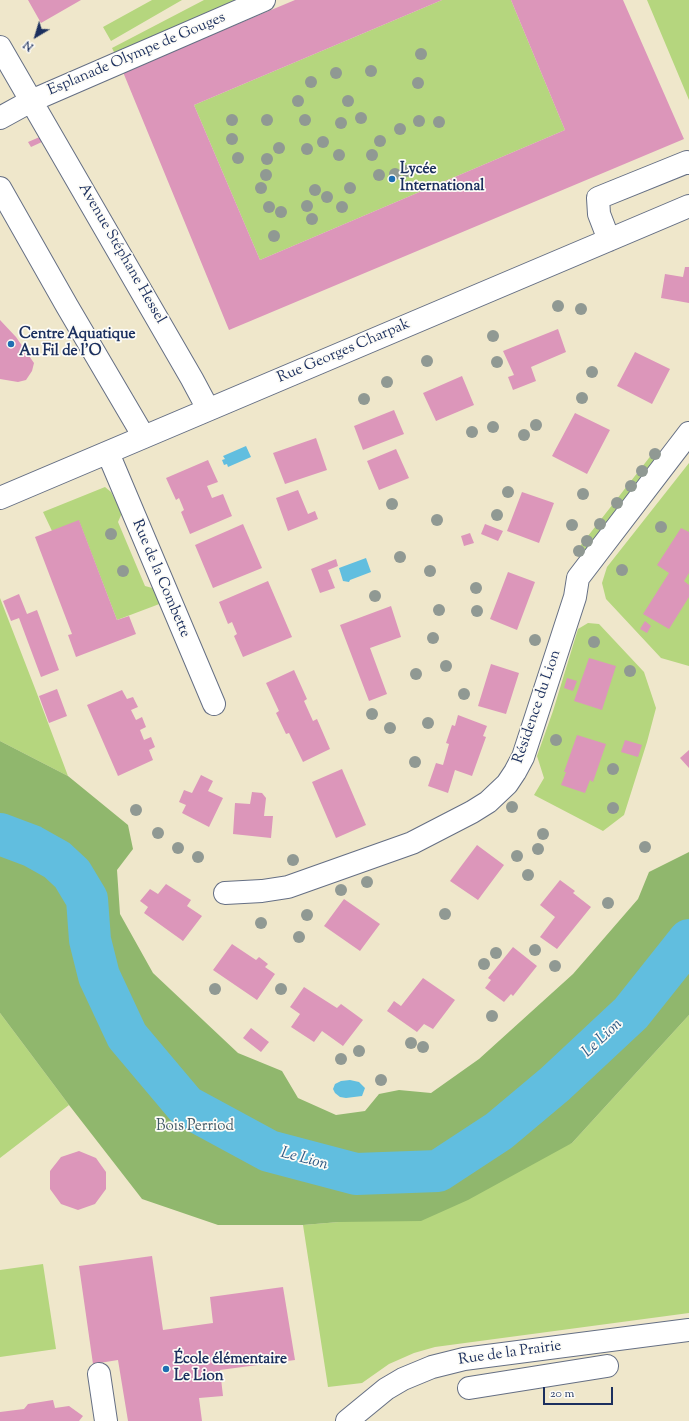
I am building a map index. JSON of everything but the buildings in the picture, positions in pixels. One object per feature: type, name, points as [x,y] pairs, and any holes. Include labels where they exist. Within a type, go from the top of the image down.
[{"type":"street","name":"Esplanade Olympe de Gouges","points":[[31,101],[264,0]]},
{"type":"street","name":"Avenue Stéphane Hessel","points":[[0,47],[189,373],[208,409]]},
{"type":"street","points":[[0,118],[31,101]]},
{"type":"street","points":[[609,240],[599,214],[598,198],[687,162],[689,163]]},
{"type":"street","points":[[0,188],[144,437]]},
{"type":"street","name":"Rue Georges Charpak","points":[[0,498],[689,206]]},
{"type":"street","name":"Résidence du Lion","points":[[225,893],[262,891],[288,887],[412,843],[472,812],[488,802],[507,784],[523,757],[575,597],[578,578],[689,433]]},
{"type":"street","name":"Rue de la Combette","points":[[108,453],[214,704]]},
{"type":"street","name":"Rue de la Prairie","points":[[347,1421],[386,1389],[403,1379],[432,1367],[464,1359],[689,1330]]},
{"type":"street","points":[[469,1388],[607,1366]]},
{"type":"street","points":[[99,1374],[106,1421]]},
{"type":"green space","points":[[152,0],[182,0],[111,41],[103,27]]},
{"type":"green space","points":[[204,0],[242,0],[115,54],[112,48]]},
{"type":"green space","points":[[442,0],[511,0],[565,130],[260,260],[194,105]]},
{"type":"green space","points":[[647,0],[689,0],[689,100]]},
{"type":"green space","points":[[656,449],[659,452],[659,455],[582,555],[578,555],[576,552],[577,550]]},
{"type":"green space","points":[[689,463],[689,666],[661,658],[606,599],[602,583],[607,567]]},
{"type":"green space","points":[[105,487],[111,492],[122,513],[118,522],[145,586],[156,589],[162,603],[117,620],[79,521],[52,531],[43,512]]},
{"type":"green space","points":[[0,598],[36,691],[68,776],[0,741]]},
{"type":"green space","points":[[588,623],[599,624],[644,672],[656,708],[624,815],[603,831],[534,795],[544,778],[537,756],[553,711],[578,629]]},
{"type":"green space","name":"Bois Perriod","points":[[0,741],[68,776],[128,825],[133,849],[117,870],[120,914],[153,973],[238,1053],[282,1071],[298,1098],[336,1115],[365,1111],[379,1094],[399,1090],[431,1093],[479,1059],[573,974],[638,899],[649,872],[689,852],[689,1015],[572,1143],[468,1200],[421,1221],[339,1222],[303,1225],[218,1225],[142,1199],[0,1013]]},
{"type":"green space","points":[[0,1013],[69,1105],[0,1158]]},
{"type":"green space","points":[[689,1015],[689,1313],[435,1347],[414,1353],[389,1364],[362,1383],[328,1387],[303,1225],[339,1222],[572,1143]]},
{"type":"green space","points":[[43,1264],[56,1349],[0,1357],[0,1270]]},
{"type":"water","points":[[246,446],[251,457],[228,467],[227,464],[224,465],[222,460],[225,459],[223,456]]},
{"type":"water","points":[[366,558],[371,572],[350,580],[349,582],[343,581],[339,568]]},
{"type":"water","points":[[350,1080],[359,1082],[365,1088],[362,1096],[346,1098],[340,1097],[335,1093],[333,1089],[335,1084],[341,1081]]},
{"type":"waterway","name":"Le Lion","points":[[0,834],[32,846],[57,860],[72,874],[87,899],[90,940],[99,976],[127,1036],[186,1106],[269,1151],[356,1174],[438,1171],[499,1131],[555,1084],[631,1013],[689,940]]},
{"type":"place","name":"Lycée International","points":[[392,179]]},
{"type":"place","name":"Centre Aquatique Au Fil de l'O","points":[[11,344]]},
{"type":"place","name":"École élémentaire Le Lion","points":[[166,1369]]}]
